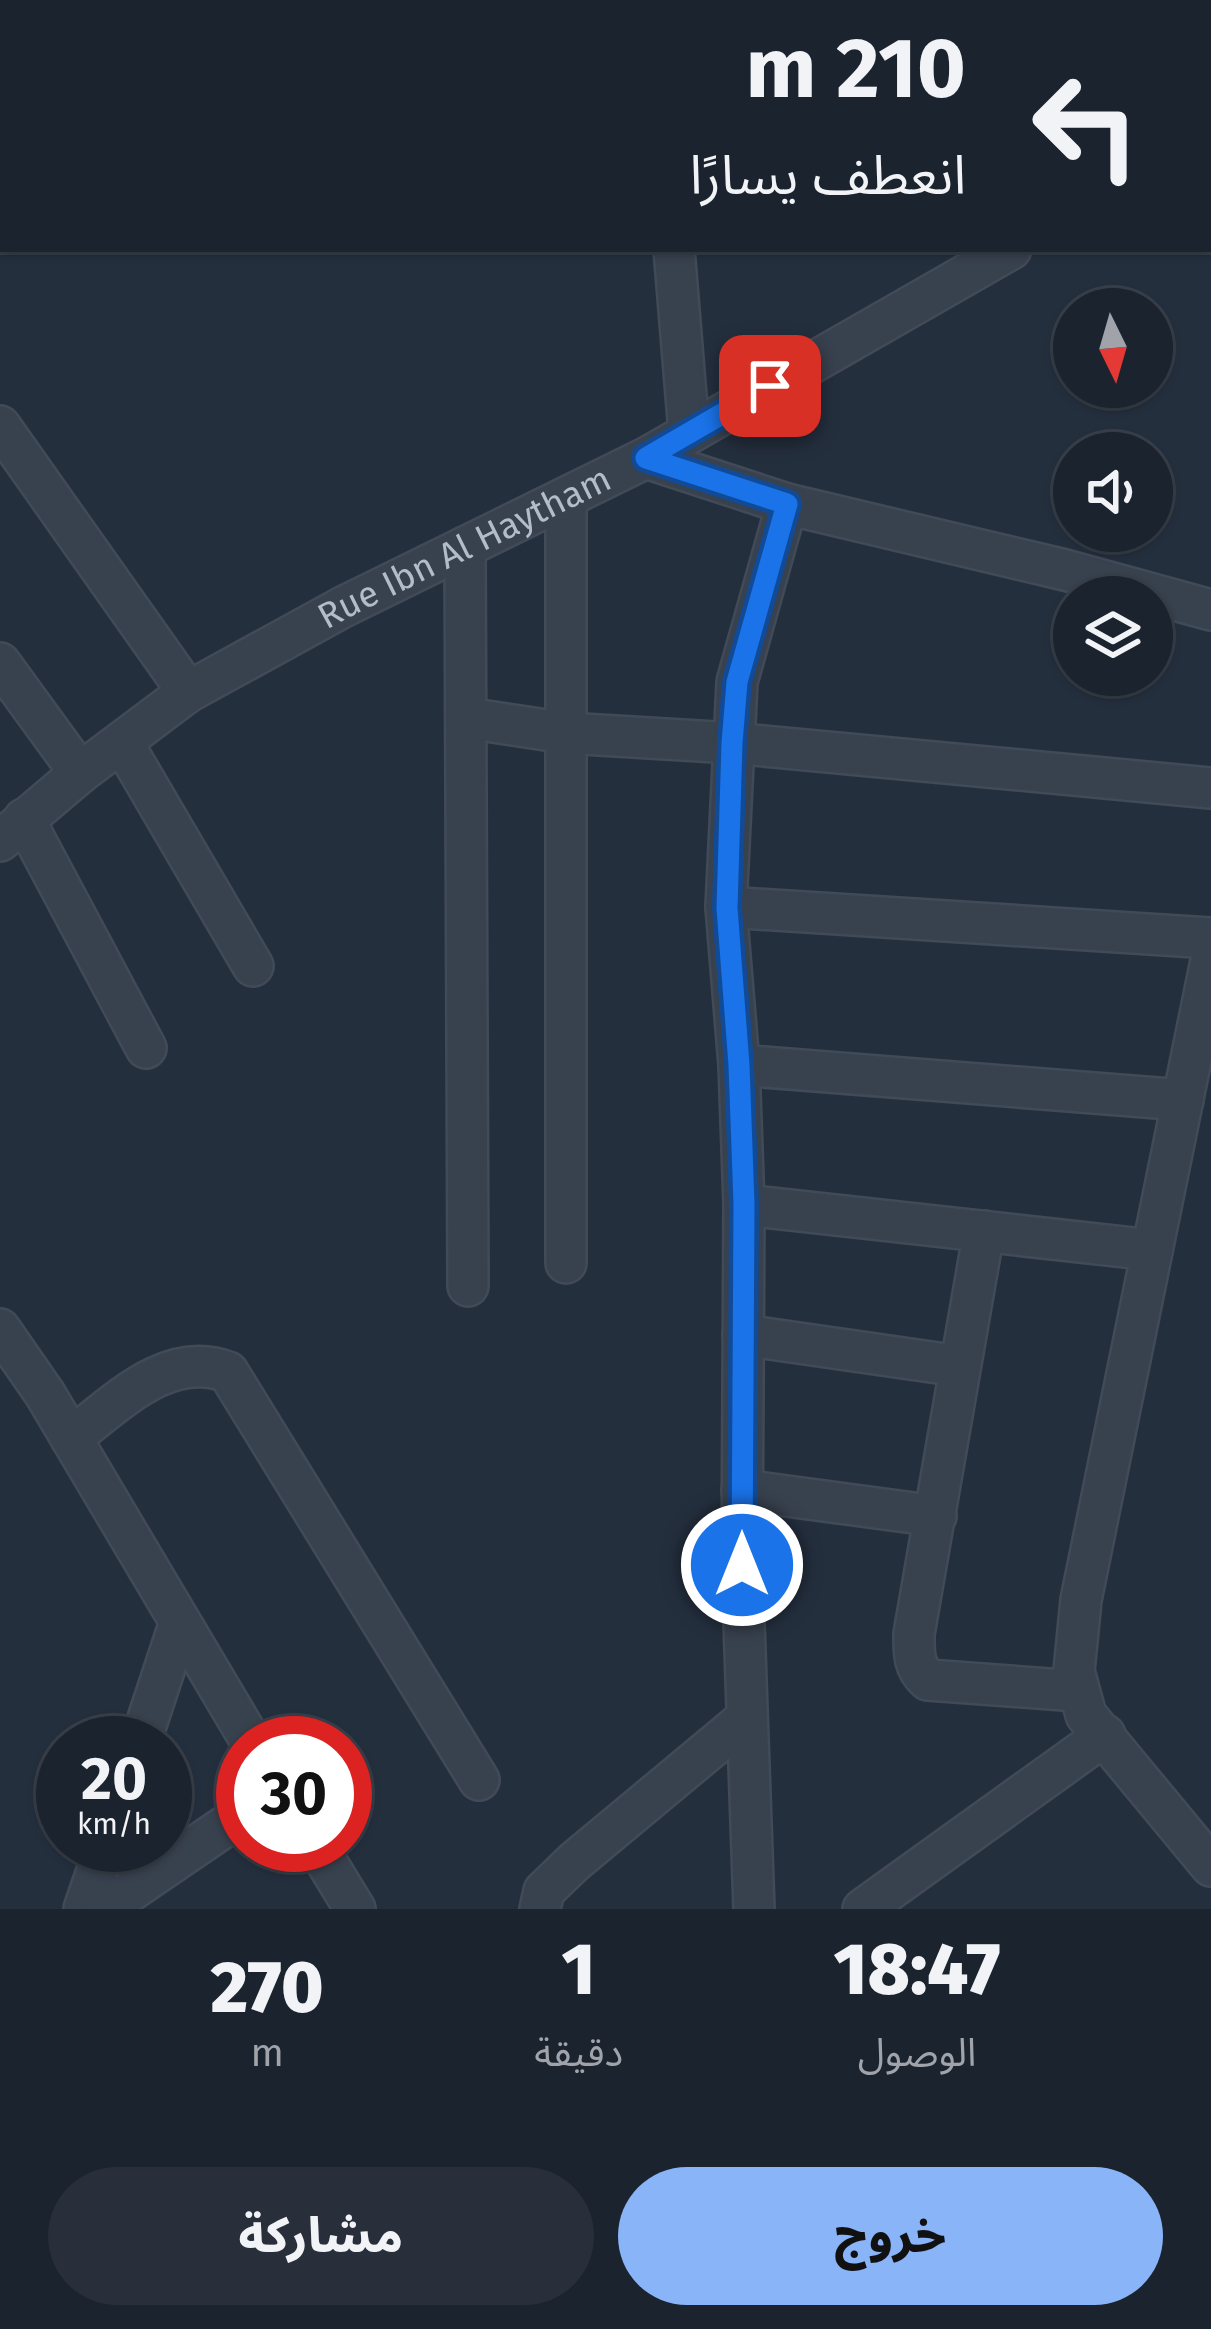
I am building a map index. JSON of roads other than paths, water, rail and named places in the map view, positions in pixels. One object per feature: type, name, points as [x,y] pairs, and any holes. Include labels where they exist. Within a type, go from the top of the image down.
[{"type":"street","points":[[674,252],[689,432]]},
{"type":"street","name":"Rue Ibn Al Haytham","points":[[12,830],[188,692],[344,607],[646,458],[1005,252]]},
{"type":"street","points":[[0,426],[188,692]]},
{"type":"street","points":[[646,458],[787,504],[1211,610]]},
{"type":"street","points":[[566,498],[566,1263]]},
{"type":"street","points":[[754,1909],[742,1490],[744,1204],[727,908],[737,682],[787,504]]},
{"type":"street","points":[[465,548],[468,1286]]},
{"type":"street","points":[[0,664],[80,773]]},
{"type":"street","points":[[466,718],[566,733],[732,743],[1211,788]]},
{"type":"street","points":[[122,742],[253,966]]},
{"type":"street","points":[[12,830],[146,1048]]},
{"type":"street","points":[[727,908],[1211,938]]},
{"type":"street","points":[[1211,962],[1074,1639],[1077,1691],[1085,1715],[1211,1866]]},
{"type":"street","points":[[739,1065],[1183,1100]]},
{"type":"street","points":[[744,1204],[1152,1250]]},
{"type":"street","points":[[984,1231],[914,1634],[919,1672],[928,1680],[1077,1691]]},
{"type":"street","points":[[0,1329],[71,1438],[235,1716]]},
{"type":"street","points":[[743,1335],[959,1366]]},
{"type":"street","points":[[71,1438],[138,1387],[174,1369],[206,1364],[228,1372],[479,1780]]},
{"type":"street","points":[[742,1490],[936,1516]]},
{"type":"street","points":[[149,1716],[179,1625]]},
{"type":"street","points":[[540,1909],[544,1891],[574,1862],[747,1718]]},
{"type":"street","points":[[863,1909],[1105,1736]]},
{"type":"street","points":[[104,1909],[216,1832]]},
{"type":"street","points":[[84,1909],[97,1872]]},
{"type":"street","points":[[333,1872],[356,1909]]}]
